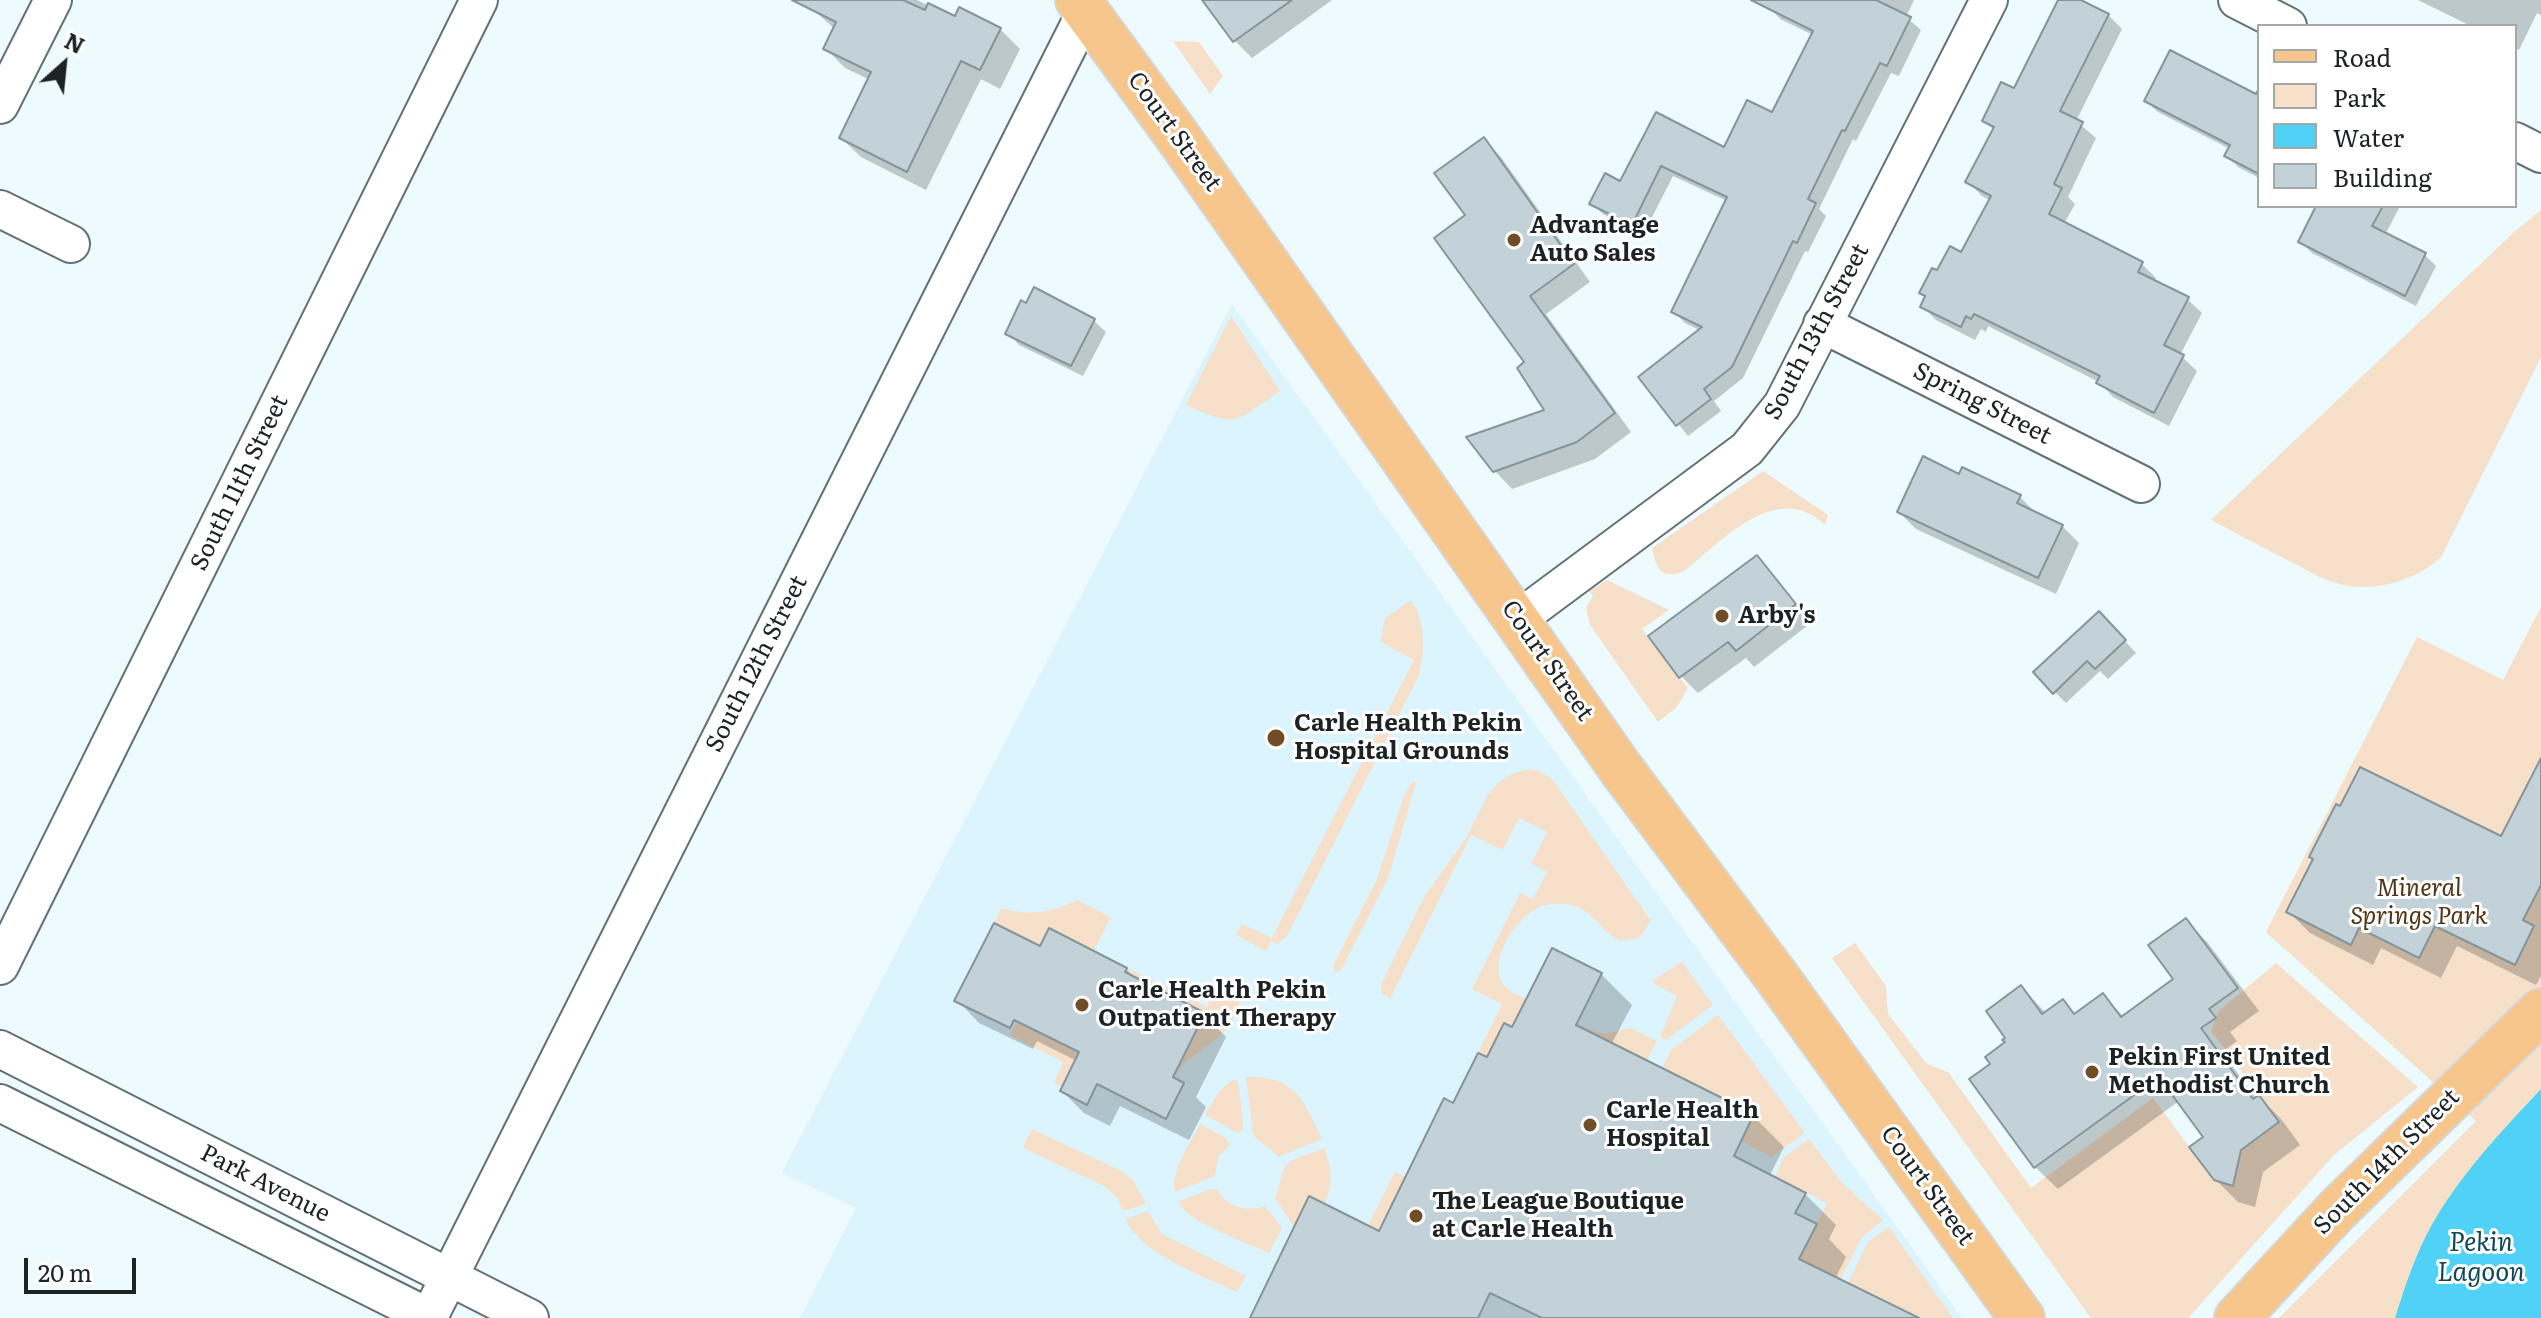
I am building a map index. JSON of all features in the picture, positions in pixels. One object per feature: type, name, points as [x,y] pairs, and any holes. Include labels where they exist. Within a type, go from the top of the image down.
[{"type":"main road","name":"Court Street","points":[[1082,6],[1186,149],[1621,769],[1776,976],[2022,1318]]},
{"type":"main road","name":"South 14th Street","points":[[2237,1318],[2337,1210],[2541,1011]]},
{"type":"street","points":[[0,105],[53,0]]},
{"type":"street","name":"South 11th Street","points":[[0,966],[479,0]]},
{"type":"street","name":"South 13th Street","points":[[1518,619],[1747,449],[1782,405],[1989,0]]},
{"type":"street","points":[[2237,0],[2284,24]]},
{"type":"street","name":"South 12th Street","points":[[430,1317],[1082,6]]},
{"type":"street","points":[[2517,142],[2541,154]]},
{"type":"street","points":[[0,209],[71,244]]},
{"type":"street","name":"Spring Street","points":[[1822,324],[2141,484]]},
{"type":"street","name":"Park Avenue","points":[[0,1049],[530,1318]]},
{"type":"street","name":"Park Avenue","points":[[0,1103],[430,1317]]},
{"type":"shaded area","name":"Carle Health Pekin Hospital Grounds","points":[[1232,304],[1962,1318],[800,1318],[856,1208],[782,1173]]},
{"type":"green space","points":[[1173,41],[1199,42],[1223,76],[1210,94]]},
{"type":"green space","points":[[2541,210],[2541,357],[2441,557],[2420,572],[2396,582],[2370,587],[2344,585],[2318,576],[2211,520],[2513,233]]},
{"type":"green space","points":[[1231,316],[1280,391],[1236,419],[1217,417],[1186,405]]},
{"type":"green space","points":[[1763,471],[1828,515],[1825,525],[1807,513],[1788,509],[1769,511],[1733,531],[1684,571],[1671,575],[1658,567],[1652,548]]},
{"type":"green space","points":[[1607,580],[1669,610],[1642,629],[1688,688],[1677,707],[1658,722],[1590,625],[1586,608],[1593,596],[1589,591]]},
{"type":"green space","points":[[1411,600],[1423,637],[1419,675],[1287,936],[1277,944],[1271,941],[1266,951],[1236,935],[1242,924],[1272,938],[1414,660],[1381,642],[1385,618]]},
{"type":"green space","name":"Mineral Springs Park","points":[[2541,607],[2541,1318],[2279,1318],[2476,1121],[2266,932],[2417,637],[2503,680]]},
{"type":"green space","points":[[1529,769],[1553,780],[1651,921],[1639,938],[1621,941],[1585,911],[1566,904],[1539,907],[1522,919],[1502,950],[1499,971],[1506,987],[1526,999],[1512,1027],[1504,1023],[1487,1057],[1478,1053],[1502,1004],[1472,989],[1520,893],[1533,899],[1547,872],[1531,864],[1547,832],[1519,818],[1503,850],[1471,835],[1390,999],[1382,993],[1381,985],[1424,897],[1465,840],[1488,795],[1500,781]]},
{"type":"green space","points":[[1413,781],[1416,783],[1388,878],[1341,970],[1335,972],[1333,966],[1377,879],[1404,796]]},
{"type":"green space","points":[[1077,900],[1111,917],[1094,951],[1049,929],[1040,946],[994,923],[1001,908],[1040,912]]},
{"type":"green space","points":[[1855,943],[1886,986],[1888,1014],[1926,1063],[1949,1073],[2031,1188],[2153,1098],[2214,1180],[2226,1184],[2235,1178],[2230,1157],[2279,1121],[2211,1031],[2219,1011],[2276,963],[2418,1087],[2334,1155],[2188,1318],[2091,1318],[1832,958]]},
{"type":"green space","points":[[1682,962],[1713,1005],[1666,1040],[1660,1037],[1677,996],[1653,983],[1653,980]]},
{"type":"green space","points":[[1127,968],[1207,1007],[1219,982],[1226,980],[1243,988],[1230,1025],[1185,1063],[1174,1077],[1125,972]]},
{"type":"green space","points":[[1718,1015],[1805,1133],[1771,1157],[1741,1141],[1754,1114],[1662,1068],[1671,1050]]},
{"type":"green space","points":[[1017,1021],[1079,1052],[1062,1087],[1054,1083],[1063,1062],[1010,1035]]},
{"type":"green space","points":[[1576,1025],[1605,1034],[1630,1028],[1657,1041],[1647,1060],[1610,1042],[1601,1059]]},
{"type":"green space","points":[[1246,1077],[1262,1077],[1286,1085],[1303,1102],[1322,1139],[1278,1157],[1253,1133]]},
{"type":"green space","points":[[1236,1079],[1243,1126],[1238,1133],[1205,1115],[1221,1089]]},
{"type":"green space","points":[[1200,1124],[1226,1138],[1230,1145],[1218,1157],[1215,1176],[1175,1192],[1178,1166]]},
{"type":"green space","points":[[1032,1129],[1119,1170],[1133,1180],[1146,1204],[1123,1211],[1117,1197],[1104,1186],[1023,1148]]},
{"type":"green space","points":[[1809,1139],[1842,1183],[1883,1220],[1861,1238],[1841,1279],[1799,1259],[1827,1203],[1775,1177],[1784,1157]]},
{"type":"green space","points":[[1324,1148],[1330,1176],[1325,1204],[1309,1197],[1294,1227],[1275,1198],[1283,1172],[1293,1160]]},
{"type":"green space","points":[[1395,1172],[1416,1182],[1402,1184],[1379,1231],[1368,1226]]},
{"type":"green space","points":[[1210,1189],[1218,1190],[1226,1201],[1238,1207],[1252,1209],[1265,1206],[1282,1228],[1269,1253],[1205,1224],[1184,1210],[1178,1202]]},
{"type":"green space","points":[[1148,1211],[1162,1234],[1246,1276],[1237,1292],[1174,1263],[1144,1243],[1126,1219]]},
{"type":"green space","points":[[1889,1227],[1953,1318],[1919,1318],[1848,1283],[1868,1242]]},
{"type":"water","name":"Pekin Lagoon","points":[[2541,1089],[2541,1318],[2395,1318],[2417,1256],[2437,1216],[2478,1159]]},
{"type":"building","points":[[792,0],[903,0],[925,10],[928,3],[955,16],[959,7],[1001,28],[980,70],[961,61],[907,172],[839,138],[871,72],[823,49],[836,22]]},
{"type":"building","points":[[1202,0],[1292,0],[1233,42]]},
{"type":"building","points":[[1751,0],[1876,0],[1911,17],[1887,66],[1880,63],[1845,131],[1842,130],[1808,199],[1816,203],[1797,243],[1793,241],[1732,367],[1704,389],[1711,399],[1676,426],[1638,377],[1702,327],[1671,312],[1727,197],[1661,166],[1632,225],[1589,204],[1605,173],[1620,181],[1656,112],[1724,147],[1747,100],[1772,112],[1813,31]]},
{"type":"building","points":[[2058,0],[2081,0],[2109,14],[2060,111],[2083,122],[2054,184],[2062,188],[2049,214],[2143,262],[2138,272],[2189,297],[2164,345],[2184,355],[2154,413],[2096,383],[2100,376],[1974,314],[1971,319],[1966,316],[1961,327],[1920,307],[1925,296],[1919,293],[1932,268],[1937,270],[1950,246],[1961,252],[1991,196],[1965,182],[1994,127],[1982,121],[2001,82],[2014,88]]},
{"type":"building","points":[[2170,50],[2257,92],[2257,173],[2224,156],[2230,145],[2144,101]]},
{"type":"building","points":[[1484,137],[1574,264],[1530,296],[1615,413],[1577,442],[1493,472],[1466,437],[1544,410],[1517,368],[1524,362],[1434,238],[1465,215],[1434,173]]},
{"type":"building","points":[[2315,208],[2382,208],[2372,226],[2426,253],[2405,296],[2298,242]]},
{"type":"building","points":[[1034,287],[1095,319],[1071,366],[1005,334],[1021,300],[1026,303]]},
{"type":"building","points":[[1923,456],[1959,474],[1962,467],[2021,495],[2017,503],[2063,525],[2038,578],[1897,512]]},
{"type":"building","points":[[1757,555],[1796,604],[1736,651],[1728,642],[1679,678],[1648,636]]},
{"type":"building","points":[[2099,611],[2126,640],[2095,669],[2087,661],[2053,694],[2033,672]]},
{"type":"building","points":[[2541,758],[2541,885],[2523,920],[2534,926],[2515,965],[2435,926],[2419,958],[2359,928],[2351,945],[2286,912],[2336,804],[2340,806],[2360,767],[2501,836]]},
{"type":"building","points":[[2186,918],[2238,988],[2209,1009],[2216,1018],[2201,1028],[2253,1099],[2259,1095],[2279,1122],[2241,1150],[2233,1186],[2214,1180],[2189,1147],[2203,1137],[2159,1077],[2034,1168],[1969,1079],[1990,1064],[1985,1057],[2005,1042],[1986,1011],[2021,985],[2042,1014],[2063,999],[2074,1014],[2103,993],[2121,1017],[2173,979],[2148,945]]},
{"type":"building","points":[[994,923],[1040,946],[1049,928],[1205,1013],[1173,1077],[1184,1083],[1166,1119],[1097,1084],[1087,1105],[1060,1091],[1079,1052],[1014,1020],[1010,1028],[954,1001]]},
{"type":"building","name":"Carle Health Hospital","points":[[1552,948],[1602,973],[1576,1025],[1754,1114],[1734,1156],[1806,1193],[1795,1213],[1817,1224],[1799,1259],[1919,1318],[1542,1318],[1490,1293],[1478,1318],[1250,1318],[1309,1196],[1379,1231],[1444,1098],[1453,1103],[1478,1053],[1487,1057],[1504,1023],[1512,1027]]},
{"type":"place","name":"Advantage Auto Sales","points":[[1514,240]]},
{"type":"place","name":"Arby's","points":[[1722,616]]},
{"type":"place","name":"Carle Health Pekin Hospital Grounds","points":[[1276,738]]},
{"type":"place","name":"Carle Health Pekin Outpatient Therapy","points":[[1082,1005]]},
{"type":"place","name":"Pekin First United Methodist Church","points":[[2092,1072]]},
{"type":"place","name":"Carle Health Hospital","points":[[1590,1125]]},
{"type":"place","name":"The League Boutique at Carle Health","points":[[1416,1216]]}]
